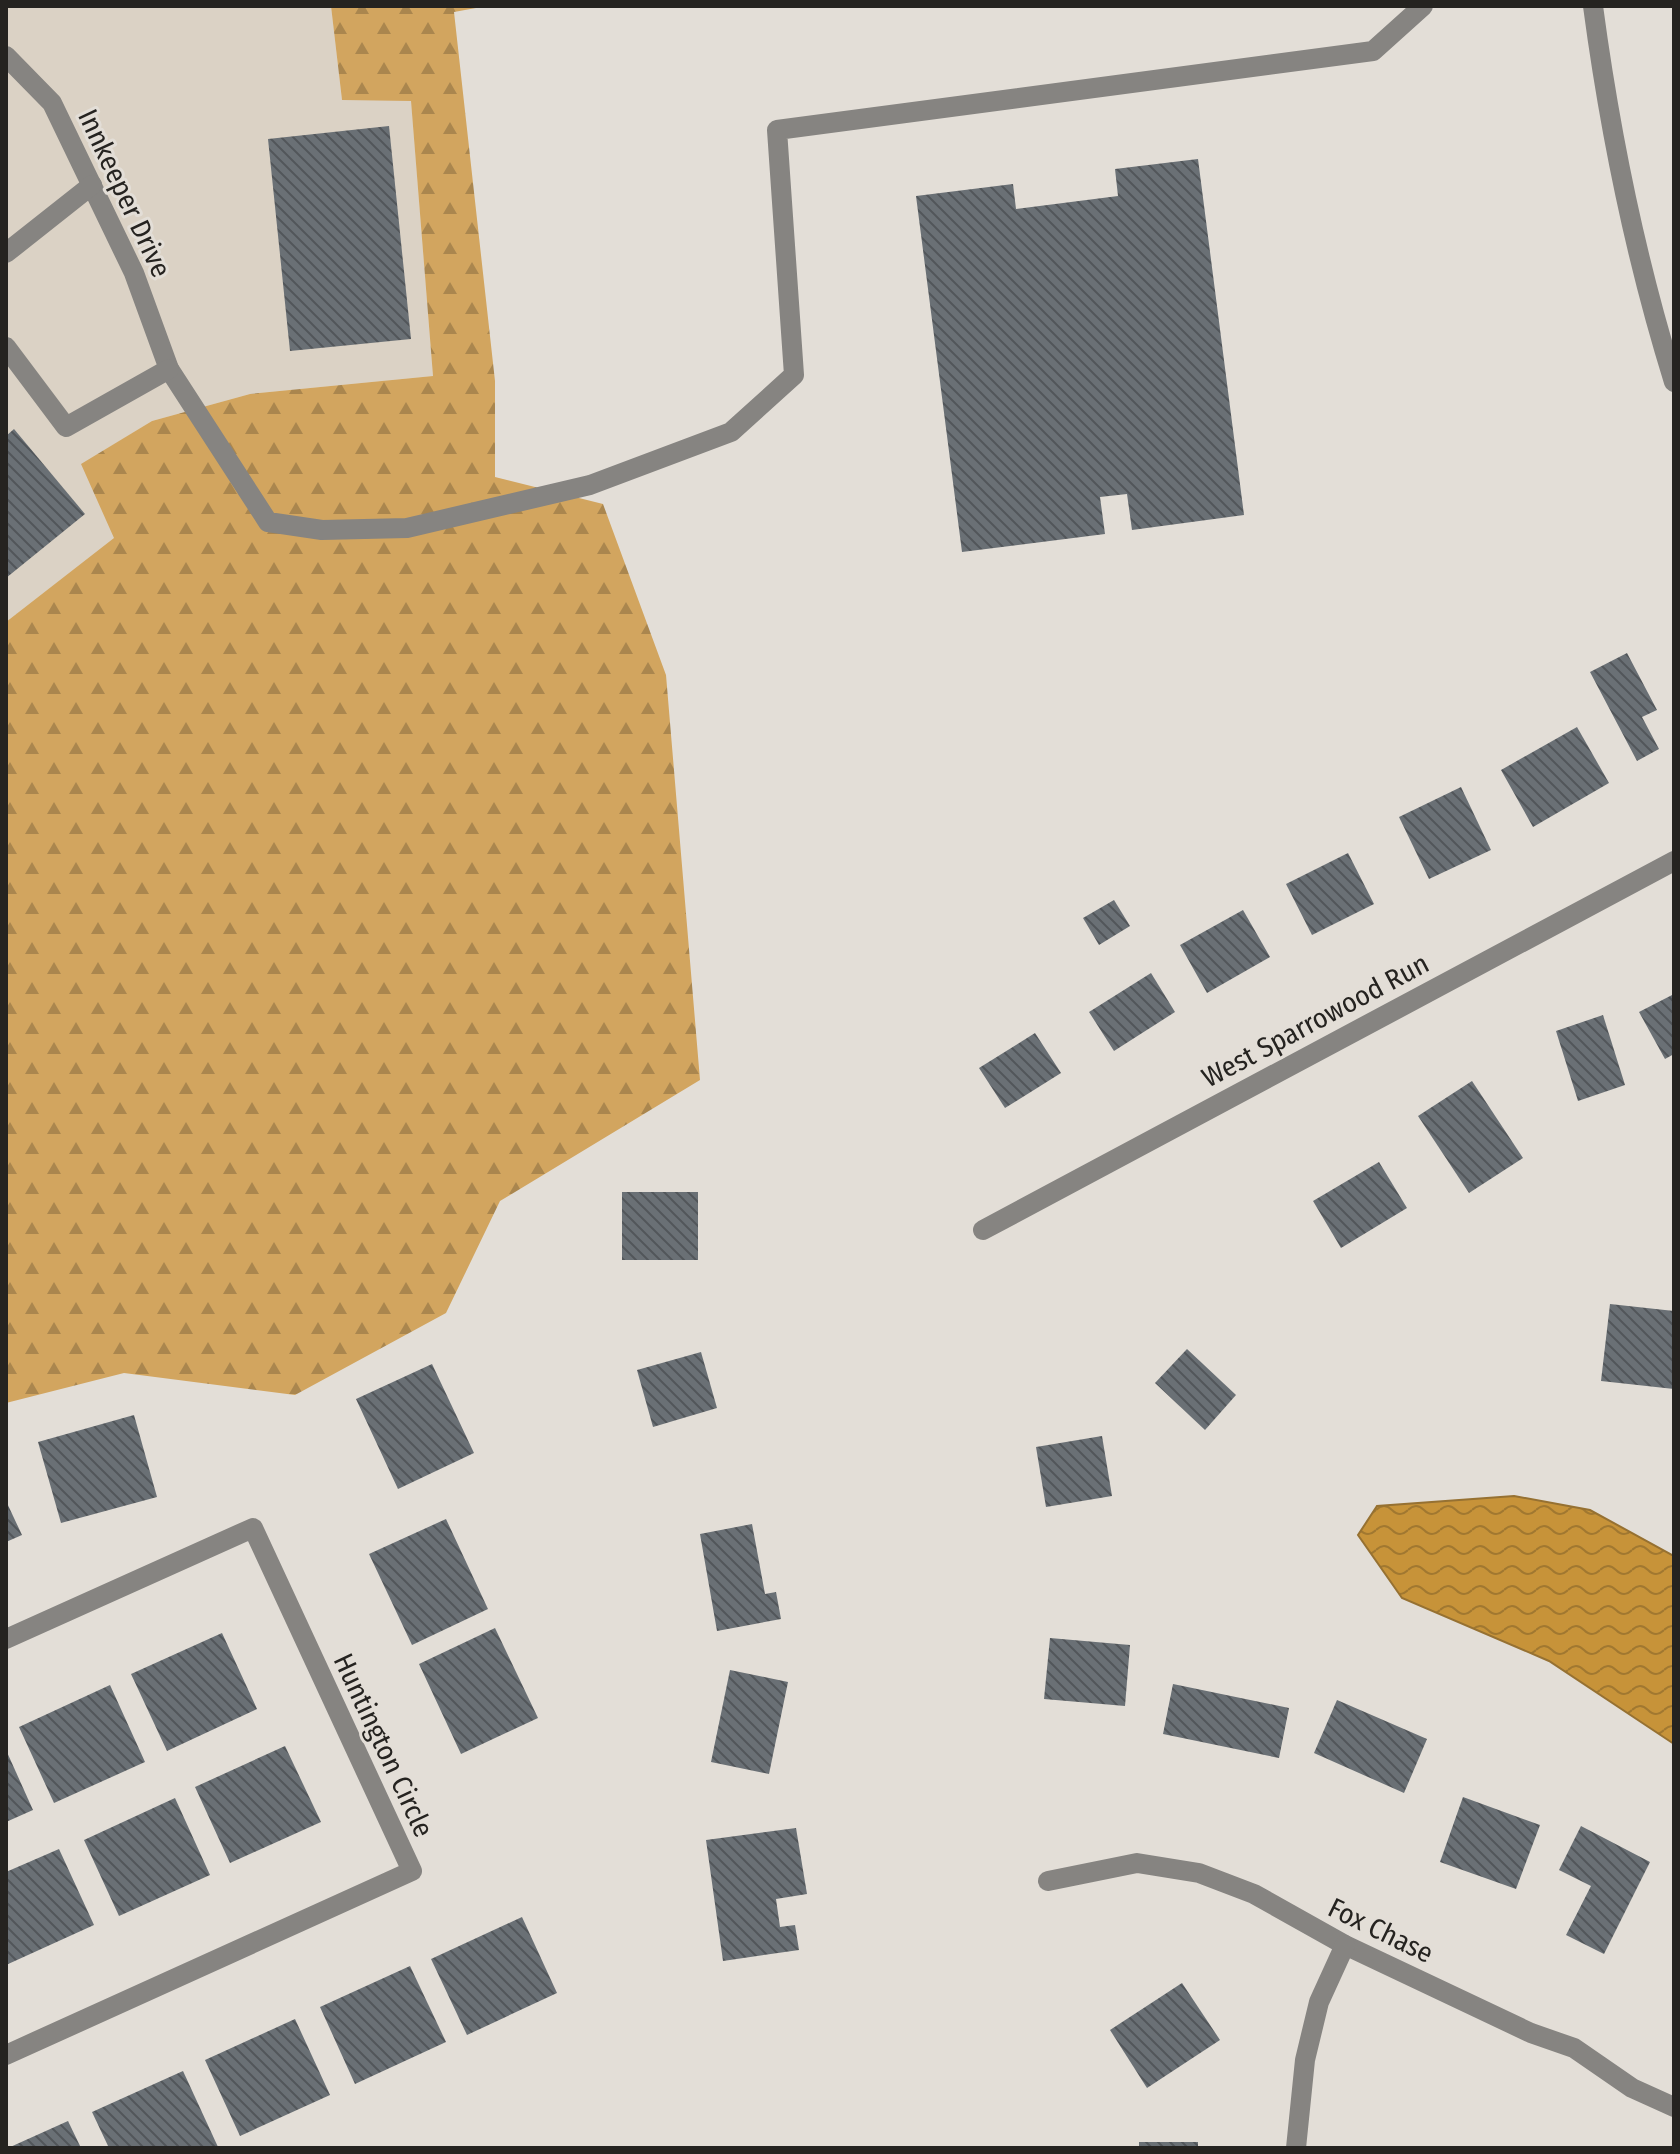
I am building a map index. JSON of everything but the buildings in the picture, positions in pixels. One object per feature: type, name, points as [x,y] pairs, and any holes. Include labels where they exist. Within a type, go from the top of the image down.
[{"type":"street","name":"Innkeeper Drive","points":[[6,56],[52,103],[134,273],[169,369],[268,522],[322,530],[407,528],[590,485],[731,432],[794,375],[777,130],[1373,51],[1423,6]]},
{"type":"street","points":[[1593,6],[1603,76],[1637,250],[1674,382]]},
{"type":"street","points":[[6,253],[92,185]]},
{"type":"street","points":[[6,347],[66,427],[169,369]]},
{"type":"street","name":"West Sparrowood Run","points":[[983,1230],[1674,861]]},
{"type":"street","name":"Huntington Circle","points":[[6,1639],[253,1528],[412,1871],[6,2055]]},
{"type":"street","name":"Fox Chase","points":[[1048,1881],[1137,1863],[1199,1873],[1254,1894],[1345,1945],[1531,2033],[1574,2048],[1632,2088],[1674,2107]]},
{"type":"street","points":[[1296,2148],[1305,2060],[1319,2002],[1345,1945]]},
{"type":"shaded area","points":[[6,6],[331,6],[342,100],[411,100],[433,376],[250,394],[152,421],[82,464],[115,538],[6,622]]},
{"type":"green space","points":[[331,6],[487,6],[454,12],[495,381],[495,477],[603,504],[666,675],[700,1080],[500,1201],[446,1313],[295,1395],[124,1373],[6,1403],[6,622],[114,538],[81,464],[152,421],[250,394],[433,376],[411,101],[342,100]]},
{"type":"water","points":[[1514,1496],[1590,1510],[1674,1556],[1674,1744],[1549,1661],[1402,1598],[1358,1535],[1377,1506]]}]
